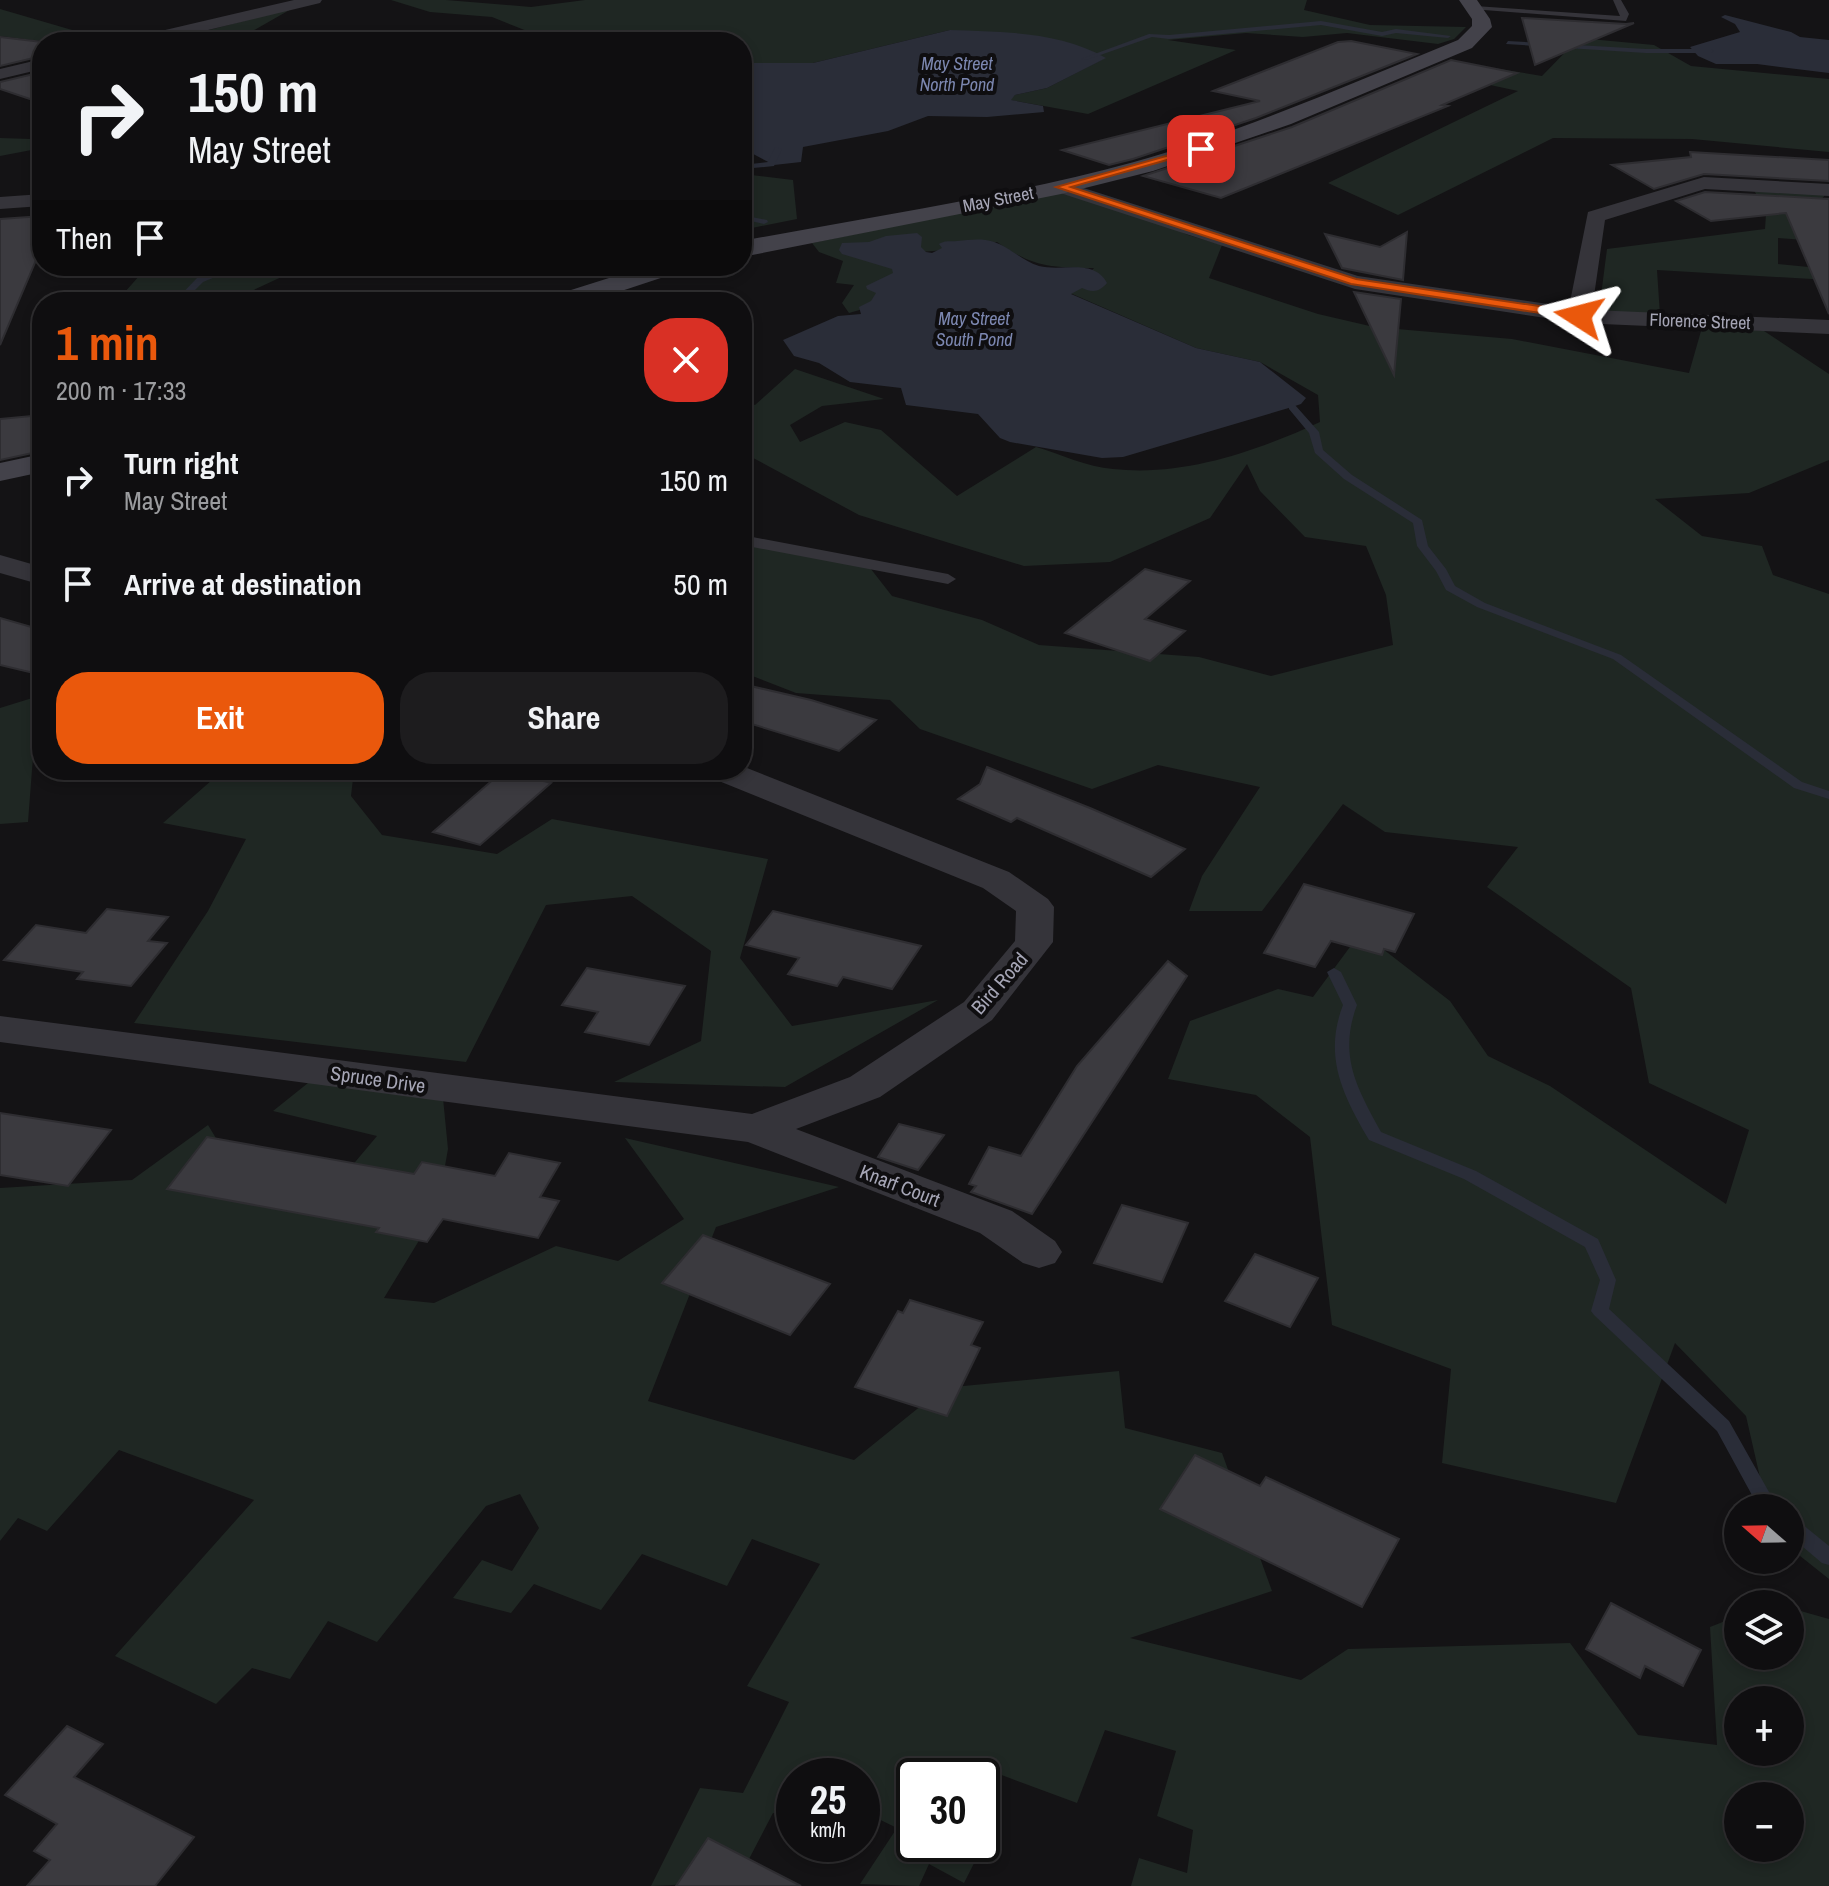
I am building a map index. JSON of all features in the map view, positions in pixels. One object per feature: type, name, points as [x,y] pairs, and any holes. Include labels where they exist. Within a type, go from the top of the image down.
[{"type":"street","points":[[179,32],[314,0]]},
{"type":"street","name":"May Street","points":[[752,247],[1061,187],[1201,149],[1448,52],[1477,35],[1482,27],[1471,4]]},
{"type":"street","points":[[0,74],[32,66]]},
{"type":"street","points":[[1579,316],[1595,216],[1704,183],[1829,190]]},
{"type":"street","name":"Florence Street","points":[[1061,187],[1355,282],[1579,316],[1829,327]]},
{"type":"street","points":[[0,203],[32,201]]},
{"type":"street","points":[[592,292],[642,276]]},
{"type":"street","points":[[0,472],[32,465]]},
{"type":"street","points":[[0,564],[32,573]]},
{"type":"street","name":"Bird Road","points":[[746,780],[996,880],[1035,907],[1034,942],[978,1011],[865,1087],[755,1129]]},
{"type":"street","name":"Spruce Drive","points":[[0,1029],[755,1129]]},
{"type":"street","name":"Knarf Court","points":[[755,1129],[996,1222],[1039,1252]]},
{"type":"lane","points":[[1471,4],[1623,19],[1625,14],[1617,0]]},
{"type":"lane","points":[[752,542],[948,579]]},
{"type":"shaded area","points":[[391,0],[446,0],[531,7],[585,0],[1307,0],[1304,10],[1370,25],[1466,27],[1454,39],[1438,44],[1347,33],[1303,37],[1246,33],[1168,40],[1236,50],[1088,114],[1010,100],[1015,95],[1047,88],[1105,58],[950,30],[813,63],[752,63],[752,32],[530,32],[492,17],[430,12]]},
{"type":"shaded area","points":[[293,8],[251,32],[201,32]]},
{"type":"shaded area","points":[[0,9],[79,32],[32,32],[32,40],[0,36]]},
{"type":"shaded area","points":[[1579,38],[1654,45],[1691,66],[1829,79],[1829,152],[1692,139],[1553,138],[1398,215],[1328,183],[1518,91],[1430,72],[1457,62],[1542,76]]},
{"type":"shaded area","points":[[0,138],[31,139],[32,150],[0,156]]},
{"type":"shaded area","points":[[752,175],[793,180],[797,219],[752,228]]},
{"type":"shaded area","points":[[1754,190],[1825,195],[1810,213],[1818,241],[1778,238],[1778,264],[1829,269],[1829,280],[1657,270],[1660,315],[1599,311],[1607,249],[1765,229],[1766,214]]},
{"type":"shaded area","points":[[1054,193],[1110,199],[1188,235],[1222,245],[1209,278],[1318,314],[1374,327],[1512,339],[1689,373],[1703,324],[1764,331],[1829,374],[1829,460],[1749,493],[1655,499],[1702,536],[1762,546],[1773,575],[1829,594],[1829,1579],[1804,1559],[1804,1494],[1764,1494],[1746,1416],[1675,1343],[1616,1503],[1442,1463],[1451,1369],[1332,1325],[1310,1137],[1256,1095],[1168,1079],[1190,1021],[1278,989],[1313,997],[1361,932],[1450,1001],[1488,1056],[1550,1086],[1726,1204],[1749,1130],[1649,1083],[1631,988],[1487,887],[1518,847],[1385,832],[1343,804],[1262,911],[1189,911],[1202,876],[1260,787],[1158,765],[1092,789],[920,729],[890,700],[796,693],[752,676],[752,537],[867,564],[892,596],[982,620],[1039,645],[1199,657],[1271,676],[1393,645],[1386,595],[1366,546],[1305,537],[1260,491],[1247,464],[1210,518],[1110,562],[1024,566],[859,515],[752,457],[752,404],[755,405],[795,369],[884,399],[822,406],[790,425],[800,442],[845,422],[881,430],[957,496],[1036,447],[1103,468],[1140,470],[1193,465],[1246,452],[1320,422],[1318,395],[1260,362],[1196,348],[1070,293],[1094,268],[1043,264],[1021,257],[997,242],[974,248],[906,253],[923,268],[870,307],[849,313],[842,303],[854,285],[836,283],[843,261],[819,252],[812,243]]},
{"type":"shaded area","points":[[139,276],[284,276],[249,292],[125,292]]},
{"type":"shaded area","points":[[32,698],[28,822],[0,824],[0,708]]},
{"type":"shaded area","points":[[212,780],[353,780],[351,796],[382,835],[497,854],[552,819],[768,859],[740,958],[792,1026],[938,1000],[785,1087],[614,1082],[701,1041],[711,951],[632,896],[546,905],[466,1062],[134,1023],[208,911],[246,839],[163,823]]},
{"type":"shaded area","points":[[313,1079],[443,1098],[448,1149],[437,1211],[384,1298],[434,1303],[556,1246],[618,1261],[684,1219],[625,1138],[839,1187],[716,1227],[648,1401],[854,1460],[943,1388],[1119,1371],[1125,1428],[1222,1453],[1272,1591],[1130,1638],[1301,1680],[1348,1649],[1570,1643],[1638,1735],[1717,1745],[1710,1627],[1724,1622],[1724,1670],[1804,1670],[1804,1612],[1829,1619],[1829,1886],[1131,1886],[1139,1858],[1187,1873],[1193,1830],[1157,1816],[1176,1751],[1105,1730],[1077,1803],[1000,1774],[1000,1758],[896,1758],[896,1828],[880,1820],[880,1758],[776,1758],[776,1814],[773,1813],[737,1882],[651,1886],[700,1788],[743,1793],[789,1702],[747,1686],[820,1564],[752,1539],[727,1586],[642,1554],[601,1610],[534,1584],[511,1613],[453,1598],[482,1560],[512,1571],[539,1528],[520,1494],[486,1506],[377,1642],[328,1621],[290,1679],[252,1668],[216,1704],[115,1656],[254,1500],[119,1450],[47,1531],[18,1518],[0,1541],[0,1188],[132,1180],[208,1125],[231,1163],[340,1180],[377,1136],[273,1111]]},
{"type":"shaded area","points":[[896,1830],[896,1862],[975,1862],[964,1883],[929,1864],[919,1886],[860,1884],[875,1862],[880,1862],[880,1854]]},
{"type":"water","points":[[1725,15],[1800,37],[1829,40],[1829,73],[1757,64],[1716,64],[1698,56],[1690,47],[1740,32],[1735,24],[1721,17]]},
{"type":"water","name":"May Street North Pond","points":[[950,30],[1050,38],[1088,49],[1106,58],[1047,88],[1015,95],[1011,100],[1043,106],[1044,112],[987,117],[928,116],[888,131],[803,147],[801,162],[774,165],[752,153],[752,63],[813,63]]},
{"type":"water","name":"May Street South Pond","points":[[917,233],[922,237],[921,247],[926,252],[932,253],[942,248],[939,244],[946,242],[985,240],[1000,244],[1039,266],[1077,267],[1094,271],[1107,283],[1096,291],[1082,288],[1071,294],[1196,348],[1260,362],[1306,398],[1292,407],[1123,457],[1102,458],[1010,442],[1000,438],[978,414],[906,405],[901,388],[850,382],[819,363],[794,356],[783,340],[838,316],[861,314],[859,307],[871,301],[876,293],[866,286],[893,273],[892,269],[842,254],[839,250],[842,243],[869,242],[886,236]]},
{"type":"building","points":[[1522,18],[1626,24],[1634,23],[1535,65]]},
{"type":"building","points":[[0,37],[32,41],[32,58],[0,66]]},
{"type":"building","points":[[1351,41],[1417,54],[1256,118],[1133,159],[1109,165],[1062,150],[1260,101],[1213,91],[1338,42]]},
{"type":"building","points":[[1451,60],[1517,73],[1442,105],[1448,106],[1221,198],[1143,176],[1292,127]]},
{"type":"building","points":[[32,74],[32,100],[0,89],[0,82]]},
{"type":"building","points":[[1690,152],[1829,160],[1829,181],[1704,174],[1654,189],[1612,165],[1691,157]]},
{"type":"building","points":[[1705,192],[1829,199],[1829,314],[1786,213],[1711,221],[1676,201]]},
{"type":"building","points":[[32,217],[32,270],[0,345],[0,219]]},
{"type":"building","points":[[1407,232],[1403,280],[1342,268],[1325,234],[1380,247]]},
{"type":"building","points":[[1354,292],[1401,299],[1394,375]]},
{"type":"building","points":[[32,416],[32,453],[0,460],[0,419]]},
{"type":"building","points":[[1145,569],[1190,581],[1145,619],[1185,631],[1150,661],[1065,633]]},
{"type":"building","points":[[0,618],[32,627],[32,673],[0,665]]},
{"type":"building","points":[[752,686],[876,720],[839,751],[752,724]]},
{"type":"building","points":[[987,767],[1185,849],[1151,877],[1017,818],[1011,822],[958,799],[980,784]]},
{"type":"building","points":[[493,780],[540,780],[551,783],[480,845],[433,832]]},
{"type":"building","points":[[1304,884],[1414,914],[1395,952],[1384,949],[1382,955],[1331,941],[1315,967],[1264,953]]},
{"type":"building","points":[[107,909],[168,917],[148,941],[167,943],[131,986],[77,979],[83,972],[4,960],[36,925],[86,933]]},
{"type":"building","points":[[773,911],[921,946],[892,989],[843,977],[837,986],[788,974],[799,958],[746,945]]},
{"type":"building","points":[[1168,961],[1187,976],[1032,1214],[971,1192],[976,1186],[969,1184],[989,1147],[1021,1156],[1077,1066]]},
{"type":"building","points":[[587,968],[685,986],[649,1045],[585,1032],[598,1012],[562,1005]]},
{"type":"building","points":[[0,1113],[111,1130],[68,1186],[0,1175]]},
{"type":"building","points":[[899,1124],[944,1135],[918,1170],[878,1157]]},
{"type":"building","points":[[207,1137],[414,1174],[422,1162],[495,1176],[509,1153],[560,1163],[540,1197],[559,1201],[538,1238],[443,1219],[427,1242],[376,1232],[379,1228],[167,1189]]},
{"type":"building","points":[[1122,1205],[1188,1223],[1162,1282],[1094,1263]]},
{"type":"building","points":[[703,1235],[830,1284],[790,1335],[662,1283]]},
{"type":"building","points":[[1255,1254],[1318,1278],[1290,1327],[1225,1301]]},
{"type":"building","points":[[910,1300],[983,1322],[971,1345],[980,1348],[947,1416],[855,1387],[898,1311],[903,1313]]},
{"type":"building","points":[[1195,1455],[1260,1486],[1266,1477],[1399,1539],[1362,1607],[1160,1509]]},
{"type":"building","points":[[1611,1603],[1701,1650],[1683,1686],[1645,1666],[1640,1678],[1586,1649]]},
{"type":"building","points":[[67,1726],[103,1744],[74,1777],[194,1837],[155,1886],[27,1886],[50,1860],[34,1851],[57,1824],[5,1795]]},
{"type":"building","points":[[708,1838],[801,1886],[676,1886]]},
{"type":"waterway","points":[[1084,59],[1151,35],[1169,37],[1321,23],[1382,34],[1396,31],[1448,36]]},
{"type":"waterway","points":[[1508,43],[1646,51],[1711,51]]},
{"type":"waterway","points":[[752,166],[771,164],[778,149]]},
{"type":"waterway","points":[[752,219],[764,222]]},
{"type":"waterway","points":[[188,292],[200,280],[211,276]]},
{"type":"waterway","points":[[1292,407],[1314,432],[1318,451],[1348,477],[1418,522],[1423,546],[1441,569],[1450,588],[1481,605],[1617,657],[1798,785],[1829,795]]},
{"type":"waterway","points":[[1334,972],[1350,1005],[1343,1023],[1341,1056],[1351,1088],[1375,1136],[1470,1175],[1592,1243],[1608,1280],[1600,1311],[1723,1426],[1761,1494]]},
{"type":"waterway","points":[[1804,1536],[1829,1557]]},
{"type":"route","points":[[1201,149],[1061,187],[1355,282],[1579,316]]}]
